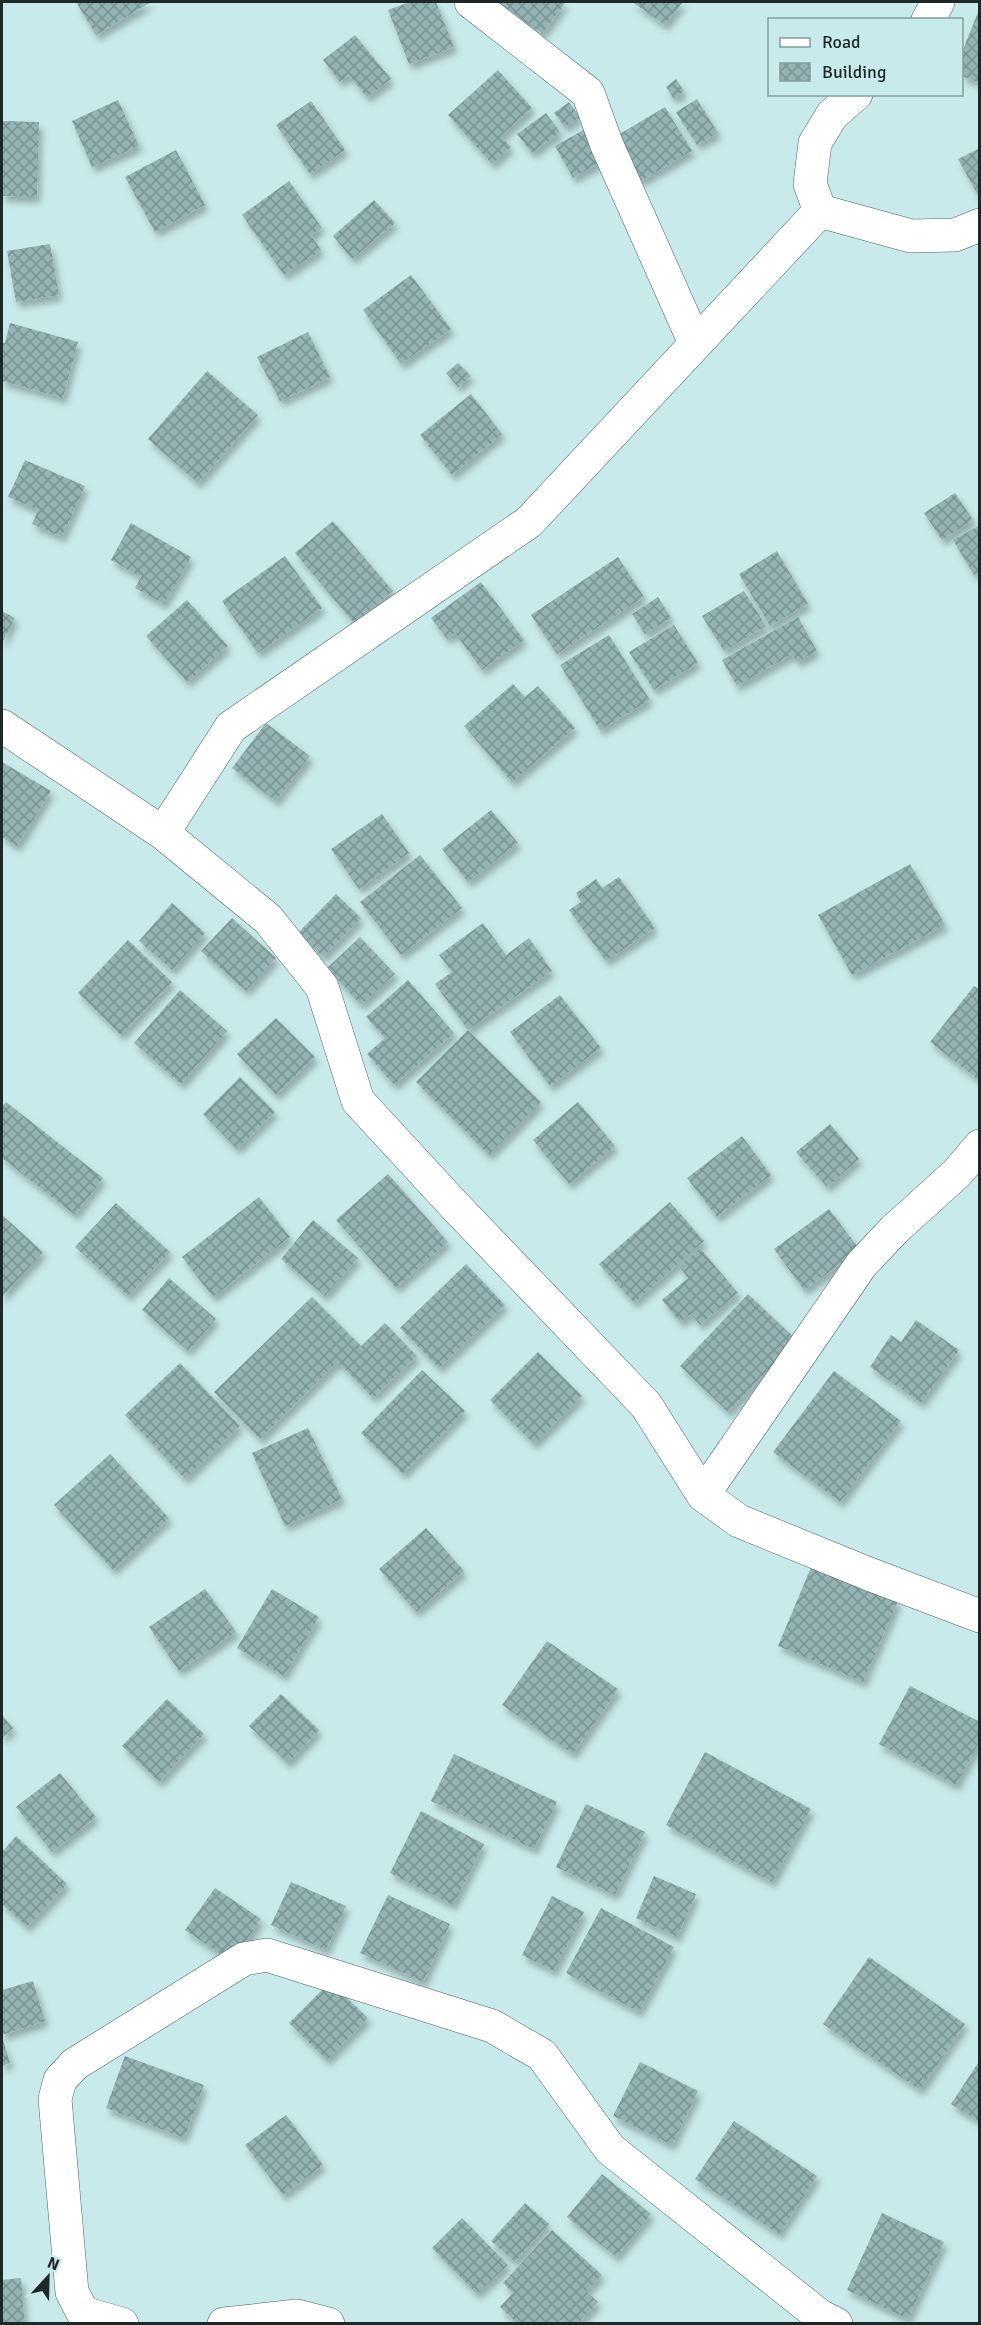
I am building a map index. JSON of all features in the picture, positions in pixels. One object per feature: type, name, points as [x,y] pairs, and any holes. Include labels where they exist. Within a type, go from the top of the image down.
[{"type":"street","points":[[471,2],[588,93],[606,143],[695,343]]},
{"type":"street","points":[[929,18],[938,2]]},
{"type":"street","points":[[820,211],[810,184],[815,143],[832,115],[854,96]]},
{"type":"street","points":[[163,833],[231,727],[529,522],[820,211]]},
{"type":"street","points":[[820,211],[911,236],[955,236],[980,225]]},
{"type":"street","points":[[2,726],[163,833],[268,919],[322,987],[358,1101],[646,1405],[703,1496],[739,1521],[980,1616]]},
{"type":"street","points":[[703,1496],[861,1265],[894,1230],[957,1173],[980,1146]]},
{"type":"street","points":[[122,2324],[83,2313],[72,2292],[55,2099],[60,2080],[75,2064],[244,1959],[267,1954],[492,2026],[542,2055],[610,2149],[824,2321]]},
{"type":"street","points":[[224,2324],[297,2316],[328,2324]]},
{"type":"building","points":[[76,2],[151,2],[96,35]]},
{"type":"building","points":[[410,2],[436,2],[454,47],[409,64],[388,10]]},
{"type":"building","points":[[497,2],[566,2],[542,34]]},
{"type":"building","points":[[632,2],[683,2],[665,25]]},
{"type":"building","points":[[980,7],[980,83],[963,76],[963,50]]},
{"type":"building","points":[[355,35],[391,79],[367,97],[349,75],[340,82],[323,60]]},
{"type":"building","points":[[498,70],[532,108],[501,136],[511,147],[492,164],[448,115]]},
{"type":"building","points":[[676,79],[684,91],[674,99],[666,87]]},
{"type":"building","points":[[697,99],[718,133],[697,145],[676,112]]},
{"type":"building","points":[[118,100],[139,146],[92,167],[72,121]]},
{"type":"building","points":[[311,101],[345,150],[310,174],[276,125]]},
{"type":"building","points":[[569,102],[580,117],[565,127],[554,113]]},
{"type":"building","points":[[665,107],[692,151],[639,182],[613,138]]},
{"type":"building","points":[[546,113],[560,132],[532,153],[517,134]]},
{"type":"building","points":[[2,121],[39,122],[37,197],[2,196]]},
{"type":"building","points":[[585,129],[604,160],[573,178],[555,146]]},
{"type":"building","points":[[980,148],[980,199],[958,159]]},
{"type":"building","points":[[176,150],[205,205],[155,232],[125,177]]},
{"type":"building","points":[[289,181],[322,228],[311,235],[321,250],[284,275],[242,215]]},
{"type":"building","points":[[374,200],[395,223],[352,259],[333,236]]},
{"type":"building","points":[[50,244],[59,295],[16,302],[7,251]]},
{"type":"building","points":[[411,275],[451,329],[401,364],[363,310]]},
{"type":"building","points":[[10,323],[78,342],[63,398],[2,381],[2,342],[5,343]]},
{"type":"building","points":[[308,332],[330,377],[280,401],[257,357]]},
{"type":"building","points":[[458,363],[471,376],[458,387],[446,373]]},
{"type":"building","points":[[207,371],[258,415],[198,483],[148,439]]},
{"type":"building","points":[[471,394],[502,434],[452,475],[420,435]]},
{"type":"building","points":[[25,460],[85,486],[62,537],[32,524],[38,510],[8,497]]},
{"type":"building","points":[[955,493],[973,520],[942,540],[924,513]]},
{"type":"building","points":[[333,521],[393,591],[354,623],[295,553]]},
{"type":"building","points":[[131,523],[191,557],[164,604],[135,588],[141,577],[111,560]]},
{"type":"building","points":[[980,525],[980,572],[974,575],[953,540]]},
{"type":"building","points":[[777,551],[808,604],[770,626],[739,574]]},
{"type":"building","points":[[285,556],[322,608],[258,653],[222,601]]},
{"type":"building","points":[[618,557],[644,597],[557,654],[531,615]]},
{"type":"building","points":[[481,582],[524,640],[482,670],[455,633],[447,639],[431,618]]},
{"type":"building","points":[[744,591],[766,626],[724,651],[702,616]]},
{"type":"building","points":[[658,597],[671,618],[645,634],[632,614]]},
{"type":"building","points":[[187,600],[228,646],[187,682],[146,636]]},
{"type":"building","points":[[2,611],[15,618],[2,643]]},
{"type":"building","points":[[798,617],[817,651],[797,662],[792,654],[737,686],[722,660]]},
{"type":"building","points":[[674,625],[698,663],[654,690],[629,652]]},
{"type":"building","points":[[609,635],[650,700],[600,730],[560,665]]},
{"type":"building","points":[[513,684],[525,697],[538,686],[575,728],[512,782],[464,726]]},
{"type":"building","points":[[266,723],[310,756],[276,801],[232,768]]},
{"type":"building","points":[[2,762],[51,791],[17,846],[2,837]]},
{"type":"building","points":[[491,810],[518,843],[468,882],[442,849]]},
{"type":"building","points":[[382,814],[409,853],[359,889],[331,849]]},
{"type":"building","points":[[420,855],[462,908],[401,955],[360,902]]},
{"type":"building","points":[[910,864],[945,925],[852,975],[818,915]]},
{"type":"building","points":[[619,877],[655,928],[606,961],[569,910],[581,902],[576,893],[596,879],[602,888]]},
{"type":"building","points":[[336,894],[361,918],[323,957],[298,933]]},
{"type":"building","points":[[172,903],[205,933],[172,970],[139,941]]},
{"type":"building","points":[[232,918],[276,958],[246,991],[201,951]]},
{"type":"building","points":[[483,923],[506,955],[529,938],[552,971],[468,1030],[435,984],[452,972],[439,955]]},
{"type":"building","points":[[360,937],[395,974],[361,1005],[327,968]]},
{"type":"building","points":[[128,940],[172,982],[121,1035],[78,993]]},
{"type":"building","points":[[408,980],[454,1033],[394,1085],[367,1054],[385,1038],[366,1017]]},
{"type":"building","points":[[974,986],[980,990],[980,1081],[930,1042]]},
{"type":"building","points":[[180,990],[227,1031],[181,1084],[134,1043]]},
{"type":"building","points":[[560,995],[601,1048],[550,1086],[510,1032]]},
{"type":"building","points":[[276,1018],[315,1057],[276,1095],[237,1054]]},
{"type":"building","points":[[468,1030],[541,1102],[489,1155],[416,1082]]},
{"type":"building","points":[[240,1077],[275,1112],[237,1149],[203,1114]]},
{"type":"building","points":[[6,1102],[103,1178],[75,1215],[2,1158],[2,1107]]},
{"type":"building","points":[[578,1102],[615,1146],[569,1184],[533,1140]]},
{"type":"building","points":[[830,1124],[859,1159],[827,1187],[796,1152]]},
{"type":"building","points":[[742,1136],[771,1175],[717,1217],[687,1178]]},
{"type":"building","points":[[388,1174],[448,1242],[396,1288],[336,1220]]},
{"type":"building","points":[[259,1197],[290,1237],[213,1297],[182,1257]]},
{"type":"building","points":[[670,1202],[704,1241],[634,1303],[599,1264]]},
{"type":"building","points":[[116,1203],[170,1252],[128,1296],[75,1247]]},
{"type":"building","points":[[829,1209],[860,1250],[804,1290],[774,1249]]},
{"type":"building","points":[[2,1215],[43,1252],[2,1297]]},
{"type":"building","points":[[313,1220],[358,1258],[325,1296],[281,1259]]},
{"type":"building","points":[[700,1248],[738,1293],[700,1325],[691,1314],[680,1322],[662,1300],[688,1278],[679,1266]]},
{"type":"building","points":[[466,1264],[505,1305],[439,1368],[400,1328]]},
{"type":"building","points":[[169,1278],[216,1319],[188,1351],[142,1310]]},
{"type":"building","points":[[748,1294],[797,1340],[728,1412],[680,1366]]},
{"type":"building","points":[[312,1297],[361,1346],[385,1323],[417,1356],[373,1398],[338,1362],[260,1439],[214,1392]]},
{"type":"building","points":[[916,1320],[959,1350],[921,1403],[870,1367],[891,1335],[901,1342]]},
{"type":"building","points":[[538,1352],[582,1396],[534,1444],[490,1400]]},
{"type":"building","points":[[180,1363],[240,1426],[185,1479],[125,1415]]},
{"type":"building","points":[[422,1370],[465,1411],[403,1474],[361,1433]]},
{"type":"building","points":[[834,1371],[901,1421],[840,1502],[773,1452]]},
{"type":"building","points":[[308,1428],[342,1499],[285,1526],[252,1453]]},
{"type":"building","points":[[110,1454],[169,1518],[113,1570],[54,1505]]},
{"type":"building","points":[[426,1528],[464,1571],[416,1612],[379,1569]]},
{"type":"building","points":[[812,1565],[898,1601],[863,1682],[778,1646]]},
{"type":"building","points":[[205,1589],[236,1632],[179,1671],[149,1627]]},
{"type":"building","points":[[272,1589],[319,1617],[284,1676],[237,1648]]},
{"type":"building","points":[[547,1641],[618,1689],[573,1754],[502,1705]]},
{"type":"building","points":[[910,1686],[980,1722],[980,1741],[956,1785],[879,1744]]},
{"type":"building","points":[[281,1694],[319,1730],[288,1763],[249,1726]]},
{"type":"building","points":[[167,1699],[204,1734],[159,1782],[122,1746]]},
{"type":"building","points":[[2,1715],[13,1728],[2,1738]]},
{"type":"building","points":[[705,1752],[811,1809],[772,1882],[666,1825]]},
{"type":"building","points":[[454,1754],[557,1802],[534,1849],[431,1801]]},
{"type":"building","points":[[60,1773],[96,1817],[52,1852],[16,1807]]},
{"type":"building","points":[[586,1804],[645,1832],[615,1895],[556,1867]]},
{"type":"building","points":[[421,1811],[484,1844],[453,1905],[390,1873]]},
{"type":"building","points":[[16,1836],[67,1884],[27,1927],[2,1904],[2,1852]]},
{"type":"building","points":[[654,1876],[696,1894],[677,1937],[636,1918]]},
{"type":"building","points":[[291,1882],[346,1906],[326,1950],[271,1925]]},
{"type":"building","points":[[215,1888],[261,1919],[232,1962],[185,1930]]},
{"type":"building","points":[[388,1895],[450,1924],[423,1982],[360,1953]]},
{"type":"building","points":[[552,1896],[584,1912],[554,1971],[522,1955]]},
{"type":"building","points":[[601,1908],[674,1947],[639,2012],[566,1973]]},
{"type":"building","points":[[869,1957],[965,2024],[920,2090],[823,2024]]},
{"type":"building","points":[[33,1981],[45,2021],[2,2035],[2,1990]]},
{"type":"building","points":[[330,1982],[368,2018],[327,2060],[289,2023]]},
{"type":"building","points":[[2,2036],[10,2063],[2,2066]]},
{"type":"building","points":[[125,2056],[204,2085],[184,2138],[106,2108]]},
{"type":"building","points":[[980,2060],[980,2122],[951,2104]]},
{"type":"building","points":[[640,2062],[698,2091],[672,2145],[613,2116]]},
{"type":"building","points":[[286,2115],[323,2165],[283,2195],[245,2145]]},
{"type":"building","points":[[734,2121],[817,2176],[779,2234],[695,2179]]},
{"type":"building","points":[[602,2174],[651,2214],[616,2257],[567,2217]]},
{"type":"building","points":[[525,2203],[549,2224],[515,2262],[491,2241]]},
{"type":"building","points":[[882,2213],[944,2242],[908,2319],[847,2290]]},
{"type":"building","points":[[462,2218],[508,2265],[477,2294],[432,2248]]},
{"type":"building","points":[[552,2230],[602,2275],[586,2291],[598,2302],[578,2324],[564,2324],[560,2320],[557,2324],[518,2324],[500,2307],[513,2293],[503,2283]]},
{"type":"building","points":[[21,2278],[25,2324],[2,2324],[2,2280]]}]
